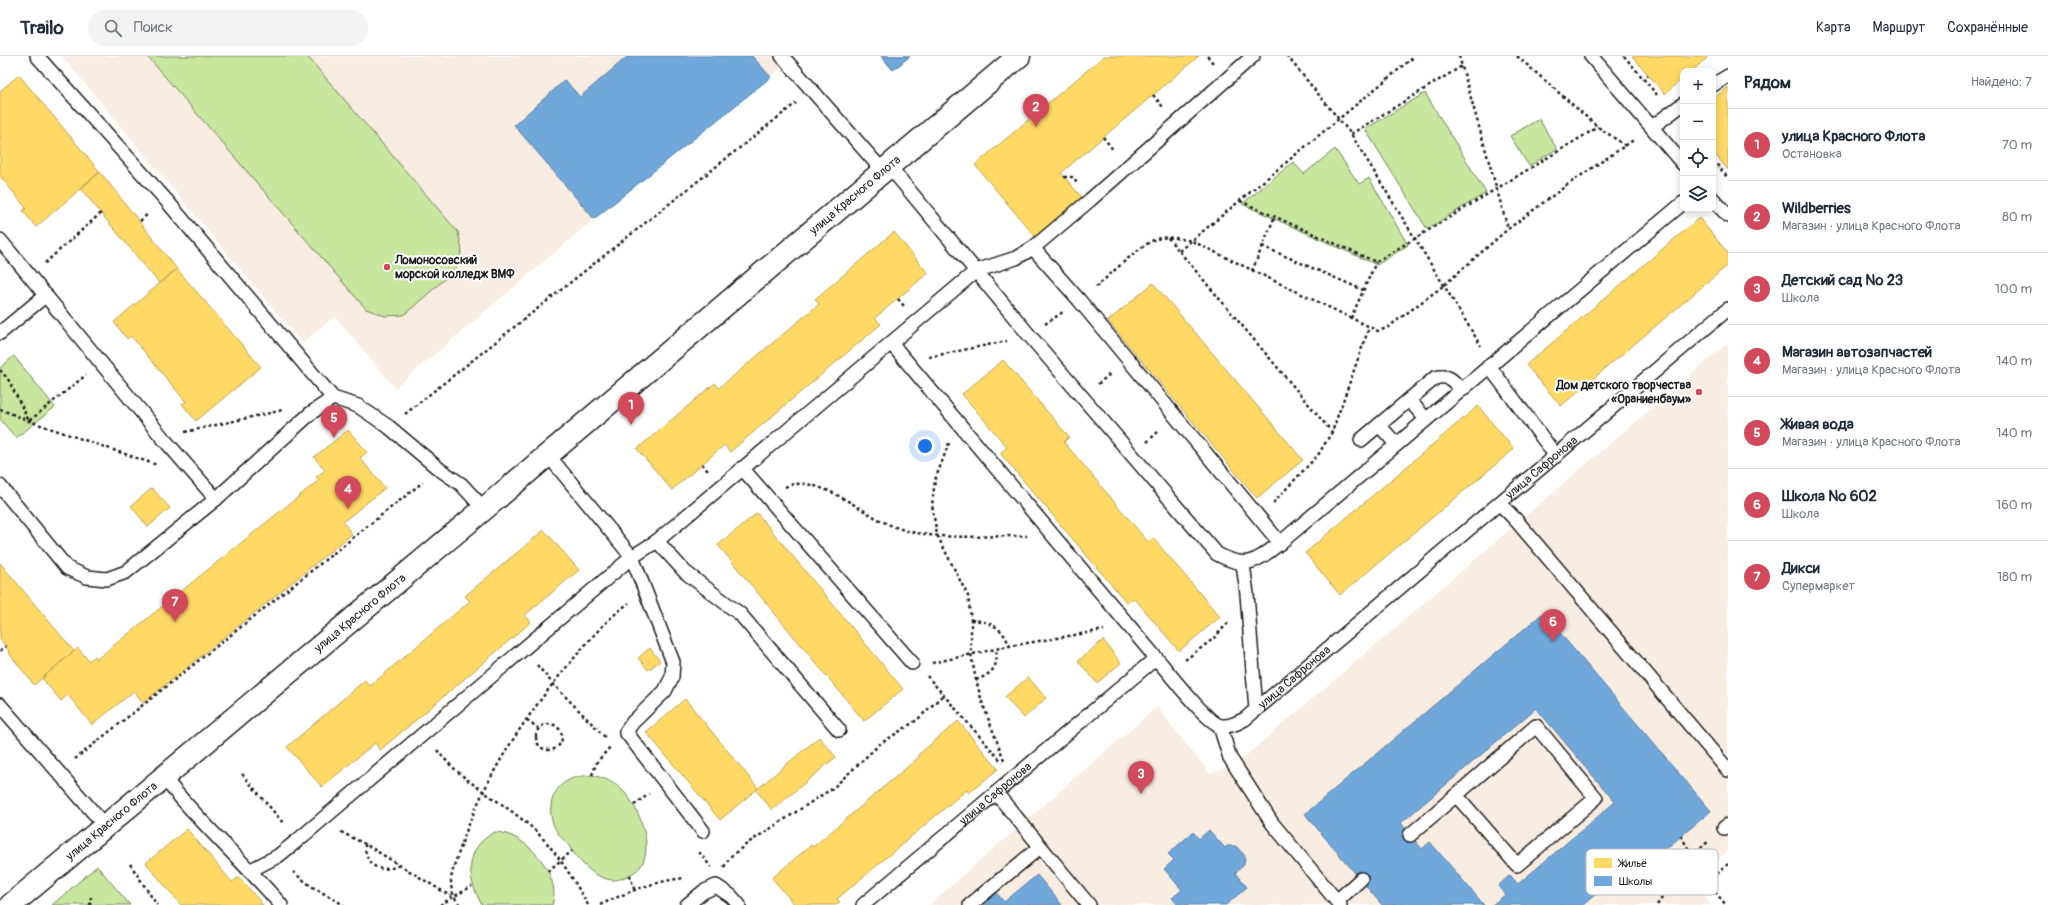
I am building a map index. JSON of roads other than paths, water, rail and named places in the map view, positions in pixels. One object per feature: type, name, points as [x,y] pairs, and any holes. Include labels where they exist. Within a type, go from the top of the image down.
[{"type":"main road","name":"улица Красного Флота","points":[[11,905],[484,509],[1019,56]]},
{"type":"lane","points":[[37,56],[166,200],[333,398],[358,406],[389,427],[439,469],[461,484],[484,509]]},
{"type":"lane","points":[[782,56],[886,169],[976,271],[1217,554],[1231,562],[1243,564],[1261,558],[1280,543],[1680,206]]},
{"type":"lane","points":[[251,870],[278,856],[298,840],[632,557],[657,541],[976,271],[1016,258],[1033,248],[1090,200],[1253,56]]},
{"type":"lane","points":[[1592,56],[1680,160]]},
{"type":"lane","points":[[1716,83],[1728,76]]},
{"type":"lane","points":[[1652,127],[1680,106]]},
{"type":"lane","points":[[1716,202],[1728,216]]},
{"type":"lane","points":[[0,240],[162,437],[216,499]]},
{"type":"lane","points":[[1033,248],[1079,300],[1280,543]]},
{"type":"lane","points":[[0,333],[46,295]]},
{"type":"lane","name":"улица Сафронова","points":[[1220,726],[1232,725],[1245,719],[1256,710],[1728,309]]},
{"type":"lane","points":[[891,343],[958,420],[1156,658],[1208,718],[1220,726],[1230,758],[1272,823],[1339,903],[1361,879]]},
{"type":"lane","points":[[1491,365],[1556,456]]},
{"type":"lane","points":[[1361,440],[1434,378],[1443,376],[1452,379],[1461,390]]},
{"type":"lane","points":[[0,486],[67,568],[87,577],[107,580],[126,572],[216,499],[311,413],[333,398]]},
{"type":"lane","points":[[1409,400],[1426,419]]},
{"type":"lane","points":[[1379,425],[1396,444]]},
{"type":"lane","points":[[548,455],[632,557],[647,592],[673,662],[672,677],[665,691],[632,722],[626,732],[703,831]]},
{"type":"lane","points":[[742,468],[915,665]]},
{"type":"lane","points":[[1500,504],[1515,519],[1728,770]]},
{"type":"lane","points":[[657,541],[685,572],[740,614],[839,730]]},
{"type":"lane","points":[[1243,564],[1247,594],[1256,710]]},
{"type":"lane","name":"улица Сафронова","points":[[863,905],[996,793],[1011,773],[1156,658]]},
{"type":"lane","points":[[0,706],[106,826]]},
{"type":"lane","points":[[1410,835],[1456,795],[1536,726],[1596,798],[1517,865],[1456,795]]},
{"type":"lane","points":[[164,778],[188,808],[227,849],[251,870],[281,905]]},
{"type":"lane","points":[[996,793],[1089,905]]},
{"type":"lane","points":[[970,905],[1040,847]]},
{"type":"lane","points":[[687,905],[717,881],[739,905]]},
{"type":"place","name":"Wildberries","points":[[1036,127]]},
{"type":"place","name":"Ломоносовский морской колледж ВМФ","points":[[387,267]]},
{"type":"place","name":"Дом детского творчества «Ораниенбаум»","points":[[1699,392]]},
{"type":"place","name":"улица Красного Флота","points":[[631,425]]},
{"type":"place","name":"Живая вода","points":[[334,438]]},
{"type":"place","name":"Магазин автозапчастей","points":[[348,509]]},
{"type":"place","name":"Дикси","points":[[175,622]]},
{"type":"place","name":"Школа № 602","points":[[1553,642]]},
{"type":"place","name":"Детский сад № 23","points":[[1141,794]]}]
